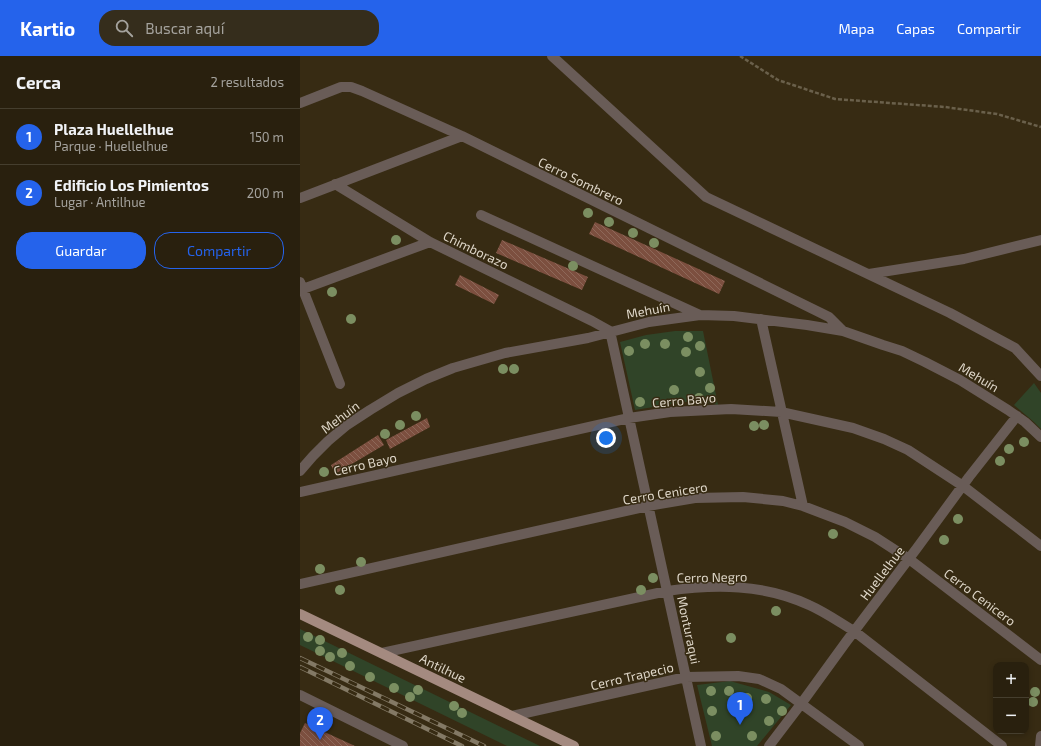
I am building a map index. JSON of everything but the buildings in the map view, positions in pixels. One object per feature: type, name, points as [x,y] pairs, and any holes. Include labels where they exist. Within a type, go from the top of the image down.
[{"type":"main road","name":"Antilhue","points":[[300,614],[574,746]]},
{"type":"street","points":[[552,56],[706,197],[950,313],[1015,348],[1041,376]]},
{"type":"street","name":"Cerro Sombrero","points":[[300,103],[341,88],[351,87],[362,91],[462,136],[829,317],[843,331]]},
{"type":"street","points":[[300,198],[462,136]]},
{"type":"street","name":"Chimborazo","points":[[335,184],[430,242],[592,321],[610,332]]},
{"type":"street","points":[[481,215],[700,315]]},
{"type":"street","points":[[868,274],[964,259],[1041,240]]},
{"type":"street","points":[[340,384],[301,286],[430,242]]},
{"type":"street","name":"Mehuín","points":[[300,471],[313,456],[347,425],[398,393],[453,368],[505,353],[588,338],[649,322],[700,315],[734,316],[843,331],[902,351],[960,380],[1017,416],[1031,427],[1041,438]]},
{"type":"street","points":[[760,319],[803,506]]},
{"type":"street","name":"Monturaqui","points":[[610,332],[701,746]]},
{"type":"street","name":"Cerro Bayo","points":[[300,492],[629,418],[670,412],[731,409],[781,412],[853,428],[884,439],[908,450],[963,486],[1041,546]]},
{"type":"street","name":"Huellelhue","points":[[769,746],[908,559],[1017,416]]},
{"type":"street","name":"Cerro Cenicero","points":[[300,584],[648,506],[695,498],[743,497],[783,501],[803,506],[845,522],[875,538],[908,559],[1041,660]]},
{"type":"street","name":"Cerro Negro","points":[[382,653],[667,592],[707,587],[760,589],[808,604],[854,631],[1002,746]]},
{"type":"street","name":"Cerro Trapecio","points":[[512,716],[686,677],[738,676],[759,679],[781,689],[859,746]]},
{"type":"street","points":[[300,695],[403,746]]},
{"type":"street","points":[[1040,746],[1041,736]]},
{"type":"path","points":[[740,56],[778,80],[835,99],[953,108],[997,114],[1041,127]]},
{"type":"green space","points":[[675,331],[703,331],[718,405],[703,402],[684,402],[635,410],[620,342],[646,335]]},
{"type":"green space","points":[[1034,383],[1041,393],[1041,429],[1014,405]]},
{"type":"green space","points":[[300,629],[540,746],[507,746],[300,645]]},
{"type":"green space","points":[[730,681],[769,692],[791,705],[757,746],[712,746],[697,685]]},
{"type":"railway","points":[[300,658],[484,746]]},
{"type":"railway","points":[[300,667],[462,746]]},
{"type":"place","name":"Plaza Huellelhue","points":[[740,725]]},
{"type":"place","name":"Edificio Los Pimientos","points":[[320,740]]}]
